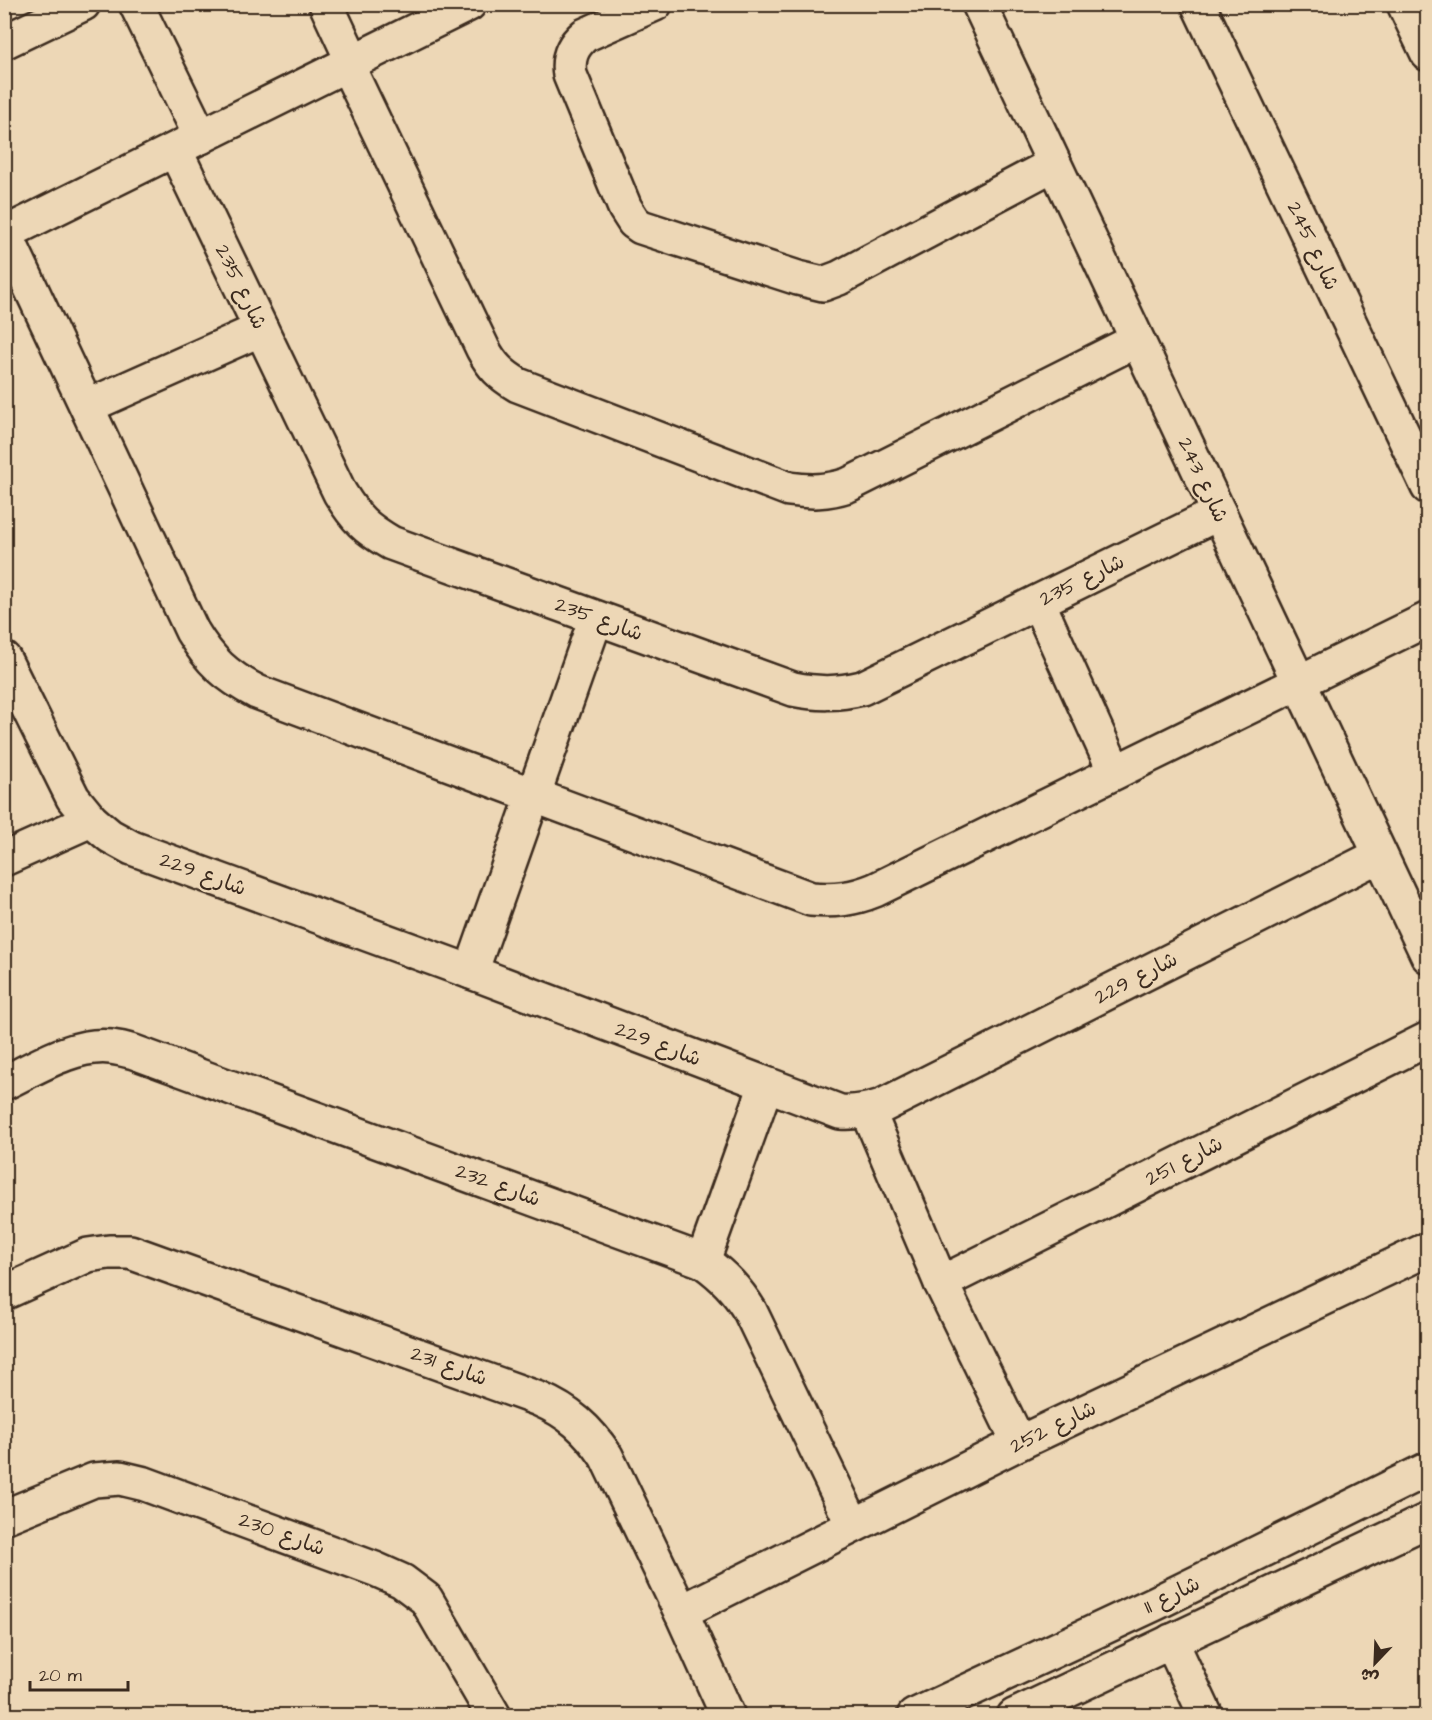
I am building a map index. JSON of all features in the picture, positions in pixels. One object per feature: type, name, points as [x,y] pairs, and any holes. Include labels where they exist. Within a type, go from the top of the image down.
[{"type":"street","points":[[4,42],[83,4]]},
{"type":"street","name":"شارع 235","points":[[136,4],[261,329],[340,493],[353,514],[370,531],[392,543],[793,689],[815,694],[839,693],[862,688],[1219,513]]},
{"type":"street","points":[[326,4],[350,64],[483,349],[492,365],[503,376],[518,385],[789,489],[814,492],[831,491],[848,485],[1137,340]]},
{"type":"street","points":[[469,4],[5,234],[192,631],[219,668],[237,681],[257,692],[791,892],[812,899],[834,901],[855,898],[875,890],[1428,619]]},
{"type":"street","points":[[655,4],[585,35],[571,52],[568,65],[570,75],[629,217],[641,227],[822,284],[839,278],[1054,164]]},
{"type":"street","name":"شارع 243","points":[[978,4],[1428,956]]},
{"type":"street","name":"شارع 245","points":[[1198,4],[1428,487]]},
{"type":"street","points":[[1404,4],[1428,54]]},
{"type":"street","points":[[88,406],[261,329]]},
{"type":"street","points":[[1038,602],[1115,772]]},
{"type":"street","points":[[471,972],[596,618]]},
{"type":"street","name":"شارع 229","points":[[4,659],[73,798],[91,820],[110,836],[132,848],[471,972],[840,1112],[868,1111],[1380,855]]},
{"type":"street","points":[[4,858],[91,820]]},
{"type":"street","name":"شارع 251","points":[[941,1283],[1428,1039]]},
{"type":"street","name":"شارع 232","points":[[4,1083],[65,1054],[88,1047],[111,1047],[134,1052],[703,1262],[722,1275],[738,1292],[750,1311],[853,1525]]},
{"type":"street","points":[[703,1262],[766,1085]]},
{"type":"street","points":[[868,1111],[941,1283],[1019,1443]]},
{"type":"street","name":"شارع 252","points":[[681,1612],[1019,1443],[1428,1249]]},
{"type":"street","name":"شارع 231","points":[[4,1293],[88,1255],[108,1251],[129,1252],[428,1358],[560,1408],[578,1421],[606,1456],[728,1716]]},
{"type":"street","name":"شارع 11","points":[[914,1716],[1156,1603],[1428,1469]]},
{"type":"street","name":"شارع 230","points":[[4,1517],[94,1480],[120,1478],[145,1484],[375,1569],[402,1581],[426,1599],[494,1716]]},
{"type":"street","name":"شارع 11","points":[[1014,1716],[1428,1520]]},
{"type":"street","points":[[1171,1641],[1206,1716]]}]
